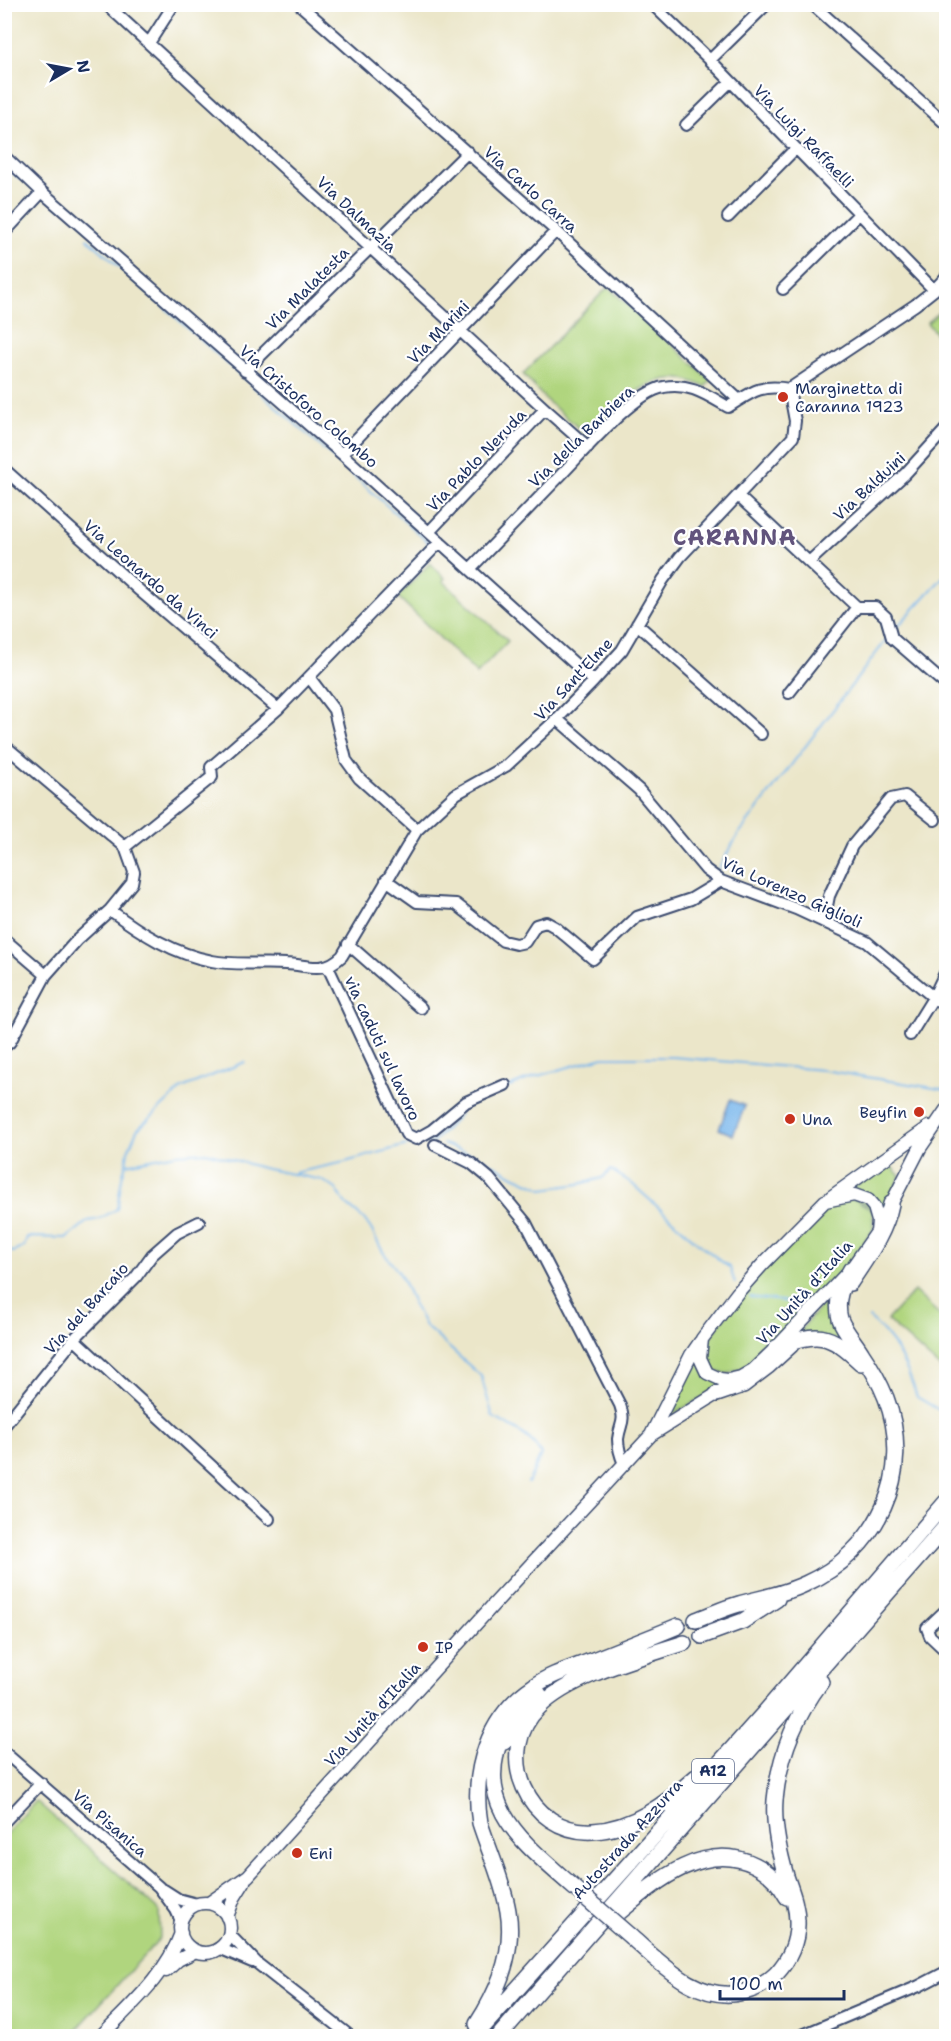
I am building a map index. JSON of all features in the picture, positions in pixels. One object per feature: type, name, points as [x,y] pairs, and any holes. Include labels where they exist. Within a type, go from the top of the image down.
[{"type":"highway","points":[[872,1373],[865,1349],[848,1325],[843,1300],[850,1283],[884,1228],[891,1204]]},
{"type":"highway","points":[[702,1636],[742,1621],[791,1590],[827,1573],[850,1556],[873,1527],[884,1508],[895,1468],[896,1439],[886,1399],[863,1355],[843,1326],[837,1309],[838,1296],[851,1269]]},
{"type":"highway","points":[[776,1348],[796,1340],[816,1336],[832,1340],[872,1373]]},
{"type":"highway","points":[[717,1394],[743,1385],[796,1340]]},
{"type":"highway","name":"Autostrada Azzurra","points":[[475,2037],[766,1711],[946,1502]]},
{"type":"highway","name":"Autostrada Azzurra","points":[[499,2037],[946,1526]]},
{"type":"highway","points":[[696,1620],[736,1605],[791,1590]]},
{"type":"highway","points":[[678,1626],[535,1690],[512,1716],[495,1754],[493,1785],[500,1808],[512,1828],[531,1850],[684,1981],[716,1994],[734,1994],[753,1990],[774,1976],[783,1966],[793,1946],[797,1921],[793,1896],[777,1838],[775,1802],[782,1760],[797,1720],[808,1701],[871,1613]]},
{"type":"highway","points":[[469,2037],[488,2006],[501,1978],[507,1959],[510,1935],[505,1898],[480,1823],[478,1808],[477,1784],[481,1759],[496,1726],[519,1698],[536,1684],[684,1643]]},
{"type":"highway","points":[[569,1676],[532,1714],[522,1733],[517,1764],[522,1786],[536,1806],[556,1822],[580,1831],[605,1830],[649,1813],[686,1786],[766,1711]]},
{"type":"highway","points":[[574,1950],[654,1884],[686,1866],[712,1858],[734,1857],[761,1868],[781,1886],[791,1911],[790,1939],[777,1965],[757,1983],[733,1990],[711,1988],[687,1977],[632,1935]]},
{"type":"main road","points":[[937,1121],[946,1110]]},
{"type":"main road","name":"Via Unità d'Italia","points":[[651,1435],[691,1355],[763,1263],[825,1202],[937,1121]]},
{"type":"main road","name":"Via Unità d'Italia","points":[[203,1904],[248,1876],[651,1435],[717,1394],[759,1364],[851,1269],[877,1232],[920,1148],[937,1121]]},
{"type":"main road","points":[[825,1202],[854,1195],[868,1200],[878,1221],[877,1232]]},
{"type":"main road","points":[[702,1339],[700,1358],[707,1373],[720,1379],[741,1377]]},
{"type":"main road","points":[[181,1927],[188,1946],[196,1951],[208,1952],[219,1948],[229,1934],[227,1917],[234,1898],[248,1876]]},
{"type":"main road","points":[[153,1981],[173,1952],[184,1914],[203,1904],[218,1907],[227,1917]]},
{"type":"main road","points":[[101,2037],[153,1981],[178,1960],[196,1951]]},
{"type":"street","name":"Via Dalmazia","points":[[106,4],[545,410],[588,447]]},
{"type":"street","points":[[149,43],[174,4]]},
{"type":"street","name":"Via Carlo Carra","points":[[299,4],[556,231],[739,400]]},
{"type":"street","name":"Via Luigi Raffaelli","points":[[652,4],[710,60],[934,290]]},
{"type":"street","points":[[710,60],[767,4]]},
{"type":"street","points":[[812,4],[946,124]]},
{"type":"street","points":[[686,125],[730,82]]},
{"type":"street","points":[[728,217],[795,149]]},
{"type":"street","name":"Via Malatesta","points":[[245,371],[468,152]]},
{"type":"street","name":"Via Cristoforo Colombo","points":[[4,156],[40,194],[342,454],[594,681]]},
{"type":"street","points":[[4,233],[40,194]]},
{"type":"street","points":[[783,289],[859,214]]},
{"type":"street","name":"Via Marini","points":[[342,454],[556,231]]},
{"type":"street","points":[[789,389],[915,305],[946,277]]},
{"type":"street","name":"Via della Barbiera","points":[[470,569],[588,447],[650,391],[680,385],[690,387],[728,407],[757,390],[771,386],[789,389]]},
{"type":"street","name":"Via Sant'Elme","points":[[331,966],[342,956],[417,830],[456,794],[506,766],[594,681],[622,650],[680,557],[793,437],[795,421],[789,389]]},
{"type":"street","name":"Via Pablo Neruda","points":[[429,532],[545,410]]},
{"type":"street","name":"Via Balduini","points":[[809,562],[905,474],[946,429]]},
{"type":"street","name":"Via Leonardo da Vinci","points":[[4,470],[140,591],[279,709]]},
{"type":"street","points":[[738,496],[857,607],[875,607],[886,617],[892,638],[946,685]]},
{"type":"street","points":[[125,847],[212,777],[211,766],[279,709],[440,542]]},
{"type":"street","points":[[789,693],[857,607]]},
{"type":"street","points":[[637,624],[761,734]]},
{"type":"street","points":[[309,677],[334,710],[346,760],[359,778],[417,830]]},
{"type":"street","name":"Via Lorenzo Giglioli","points":[[557,719],[630,781],[706,870],[721,881],[824,921],[867,942],[946,1008]]},
{"type":"street","points":[[4,745],[125,847],[134,873],[132,883],[110,910],[77,940],[46,975],[10,1042],[4,1047]]},
{"type":"street","points":[[824,921],[829,896],[852,846],[891,799],[905,796],[935,820]]},
{"type":"street","points":[[387,880],[417,902],[456,904],[503,941],[516,944],[525,942],[536,925],[546,922],[593,960],[637,917],[691,899],[721,881]]},
{"type":"street","name":"via caduti sul lavoro","points":[[110,910],[150,938],[212,962],[331,966],[406,1134],[416,1139],[432,1130],[466,1102],[505,1085]]},
{"type":"street","points":[[4,939],[46,975]]},
{"type":"street","points":[[348,945],[421,1008]]},
{"type":"street","points":[[910,1035],[946,972]]},
{"type":"street","points":[[435,1145],[471,1163],[489,1178],[526,1223],[620,1405],[623,1424],[618,1438],[624,1464]]},
{"type":"street","name":"Via del Barcaio","points":[[4,1426],[75,1339],[136,1277],[152,1255],[186,1227],[199,1222]]},
{"type":"street","points":[[75,1339],[269,1519]]},
{"type":"street","points":[[946,1610],[927,1628],[930,1636],[946,1652]]},
{"type":"street","name":"Via Pisanica","points":[[4,1752],[159,1887],[178,1899],[203,1904]]},
{"type":"street","points":[[4,1822],[40,1783]]},
{"type":"street","name":"Via Pisanica","points":[[159,1887],[176,1910],[181,1927]]},
{"type":"street","points":[[229,1934],[258,1964],[350,2037]]},
{"type":"street","points":[[219,1948],[258,1964]]},
{"type":"street","points":[[800,2037],[908,1991],[946,1972]]},
{"type":"green space","points":[[608,287],[711,380],[705,387],[682,379],[655,382],[630,396],[588,436],[546,400],[523,374]]},
{"type":"green space","points":[[942,309],[946,314],[946,345],[927,323]]},
{"type":"green space","points":[[430,563],[445,578],[443,581],[508,641],[477,674],[398,597]]},
{"type":"green space","points":[[889,1164],[900,1176],[880,1224],[878,1213],[844,1193]]},
{"type":"green space","points":[[851,1199],[865,1202],[873,1213],[873,1230],[843,1271],[751,1365],[728,1374],[712,1371],[703,1352],[705,1345],[740,1296],[827,1208]]},
{"type":"green space","points":[[914,1291],[941,1316],[946,1310],[946,1365],[942,1370],[887,1320]]},
{"type":"green space","points":[[828,1297],[832,1298],[849,1343],[799,1332]]},
{"type":"green space","points":[[694,1358],[724,1385],[665,1419]]},
{"type":"green space","points":[[36,1801],[159,1910],[160,1938],[71,2036],[5,2036],[5,1835]]},
{"type":"water","points":[[730,1100],[745,1106],[733,1135],[719,1129]]},
{"type":"waterway","points":[[4,165],[20,179]]},
{"type":"waterway","points":[[87,238],[429,543]]},
{"type":"waterway","points":[[897,627],[946,574]]},
{"type":"waterway","points":[[717,871],[738,835],[887,639]]},
{"type":"waterway","points":[[509,1087],[531,1078],[603,1057],[673,1057],[823,1070],[946,1090]]},
{"type":"waterway","points":[[126,1164],[128,1151],[137,1130],[182,1088],[245,1062]]},
{"type":"waterway","points":[[433,1142],[460,1114]]},
{"type":"waterway","points":[[294,1173],[407,1145],[434,1142]]},
{"type":"waterway","points":[[443,1144],[483,1159],[543,1189],[602,1178],[611,1170],[630,1182],[698,1243],[730,1268],[735,1283]]},
{"type":"waterway","points":[[4,1250],[13,1252],[24,1247],[27,1237],[67,1238],[88,1221],[99,1219],[117,1209],[126,1164],[176,1154],[206,1152],[262,1168],[322,1180],[336,1189],[346,1204],[364,1219],[383,1252],[400,1274],[425,1326],[481,1376],[493,1417],[533,1442],[541,1455],[528,1483]]},
{"type":"waterway","points":[[750,1297],[806,1304]]},
{"type":"waterway","points":[[869,1318],[893,1344],[917,1397],[946,1414]]},
{"type":"place","name":"Marginetta di Caranna 1923","points":[[783,397]]},
{"type":"place","name":"Beyfin","points":[[919,1112]]},
{"type":"place","name":"Una","points":[[790,1119]]},
{"type":"place","name":"IP","points":[[423,1647]]},
{"type":"place","name":"Eni","points":[[297,1853]]},
{"type":"district","name":"CARANNA","points":[[735,537]]}]
